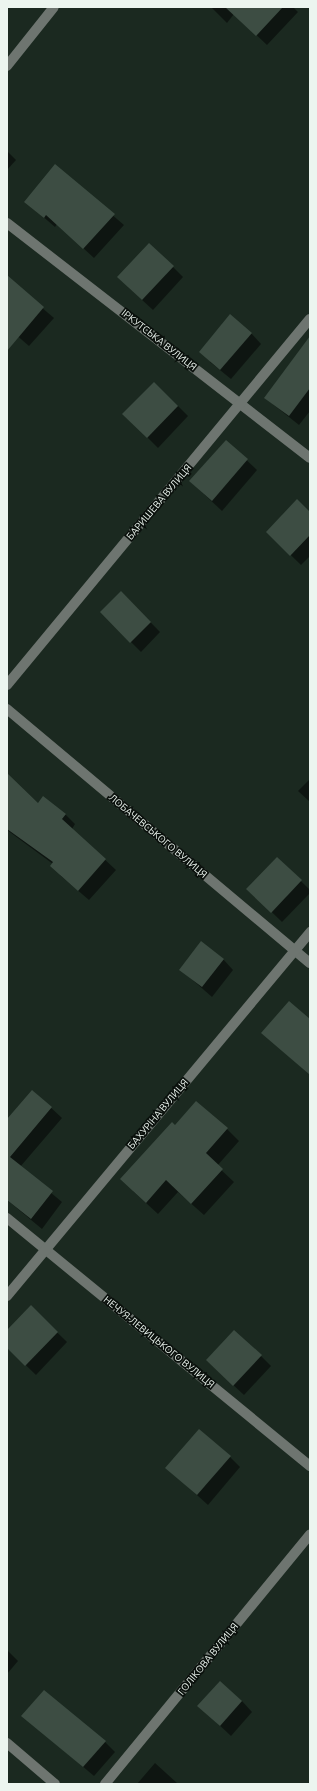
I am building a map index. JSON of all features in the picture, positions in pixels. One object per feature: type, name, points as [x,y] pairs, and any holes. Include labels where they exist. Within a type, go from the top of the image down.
[{"type":"street","points":[[7,66],[54,7]]},
{"type":"street","name":"ІРКУТСЬКА ВУЛИЦЯ","points":[[7,223],[310,458]]},
{"type":"street","name":"БАРИШЕВА ВУЛИЦЯ","points":[[7,685],[310,319]]},
{"type":"street","name":"ЛОБАЧЕВСЬКОГО ВУЛИЦЯ","points":[[7,709],[310,963]]},
{"type":"street","name":"БАХУРІНА ВУЛИЦЯ","points":[[7,1296],[310,932]]},
{"type":"street","name":"НЕЧУЯ-ЛЕВИЦЬКОГО ВУЛИЦЯ","points":[[7,1218],[310,1466]]},
{"type":"street","name":"ГОЛІКОВА ВУЛИЦЯ","points":[[105,1784],[310,1534]]},
{"type":"street","points":[[7,1743],[55,1784]]},
{"type":"building","points":[[225,7],[283,7],[256,36]]},
{"type":"building","points":[[55,164],[115,214],[83,249],[46,215],[44,218],[24,202]]},
{"type":"building","points":[[149,243],[174,266],[142,300],[117,277]]},
{"type":"building","points":[[7,275],[44,307],[7,351]]},
{"type":"building","points":[[230,314],[252,333],[220,370],[199,352]]},
{"type":"building","points":[[310,336],[310,388],[289,416],[264,398]]},
{"type":"building","points":[[154,382],[178,406],[147,438],[122,414]]},
{"type":"building","points":[[226,440],[248,459],[212,501],[189,481]]},
{"type":"building","points":[[297,499],[310,512],[310,535],[290,556],[266,532]]},
{"type":"building","points":[[121,591],[151,622],[130,643],[100,612]]},
{"type":"building","points":[[7,773],[38,803],[43,796],[66,814],[62,819],[106,859],[78,891],[50,866],[53,862],[7,829]]},
{"type":"building","points":[[277,857],[302,880],[271,913],[246,889]]},
{"type":"building","points":[[201,941],[224,959],[202,987],[179,970]]},
{"type":"building","points":[[289,1001],[310,1019],[310,1075],[261,1033]]},
{"type":"building","points":[[32,1090],[52,1107],[10,1157],[53,1191],[31,1219],[7,1200],[7,1119]]},
{"type":"building","points":[[196,1101],[228,1128],[206,1153],[223,1169],[191,1204],[166,1180],[146,1203],[120,1179],[172,1122],[175,1125]]},
{"type":"building","points":[[31,1305],[58,1332],[25,1366],[7,1348],[7,1330]]},
{"type":"building","points":[[234,1330],[262,1355],[233,1386],[206,1360]]},
{"type":"building","points":[[199,1429],[231,1456],[197,1495],[165,1468]]},
{"type":"building","points":[[220,1681],[242,1701],[220,1726],[197,1706]]},
{"type":"building","points":[[44,1690],[106,1741],[83,1767],[21,1716]]}]
